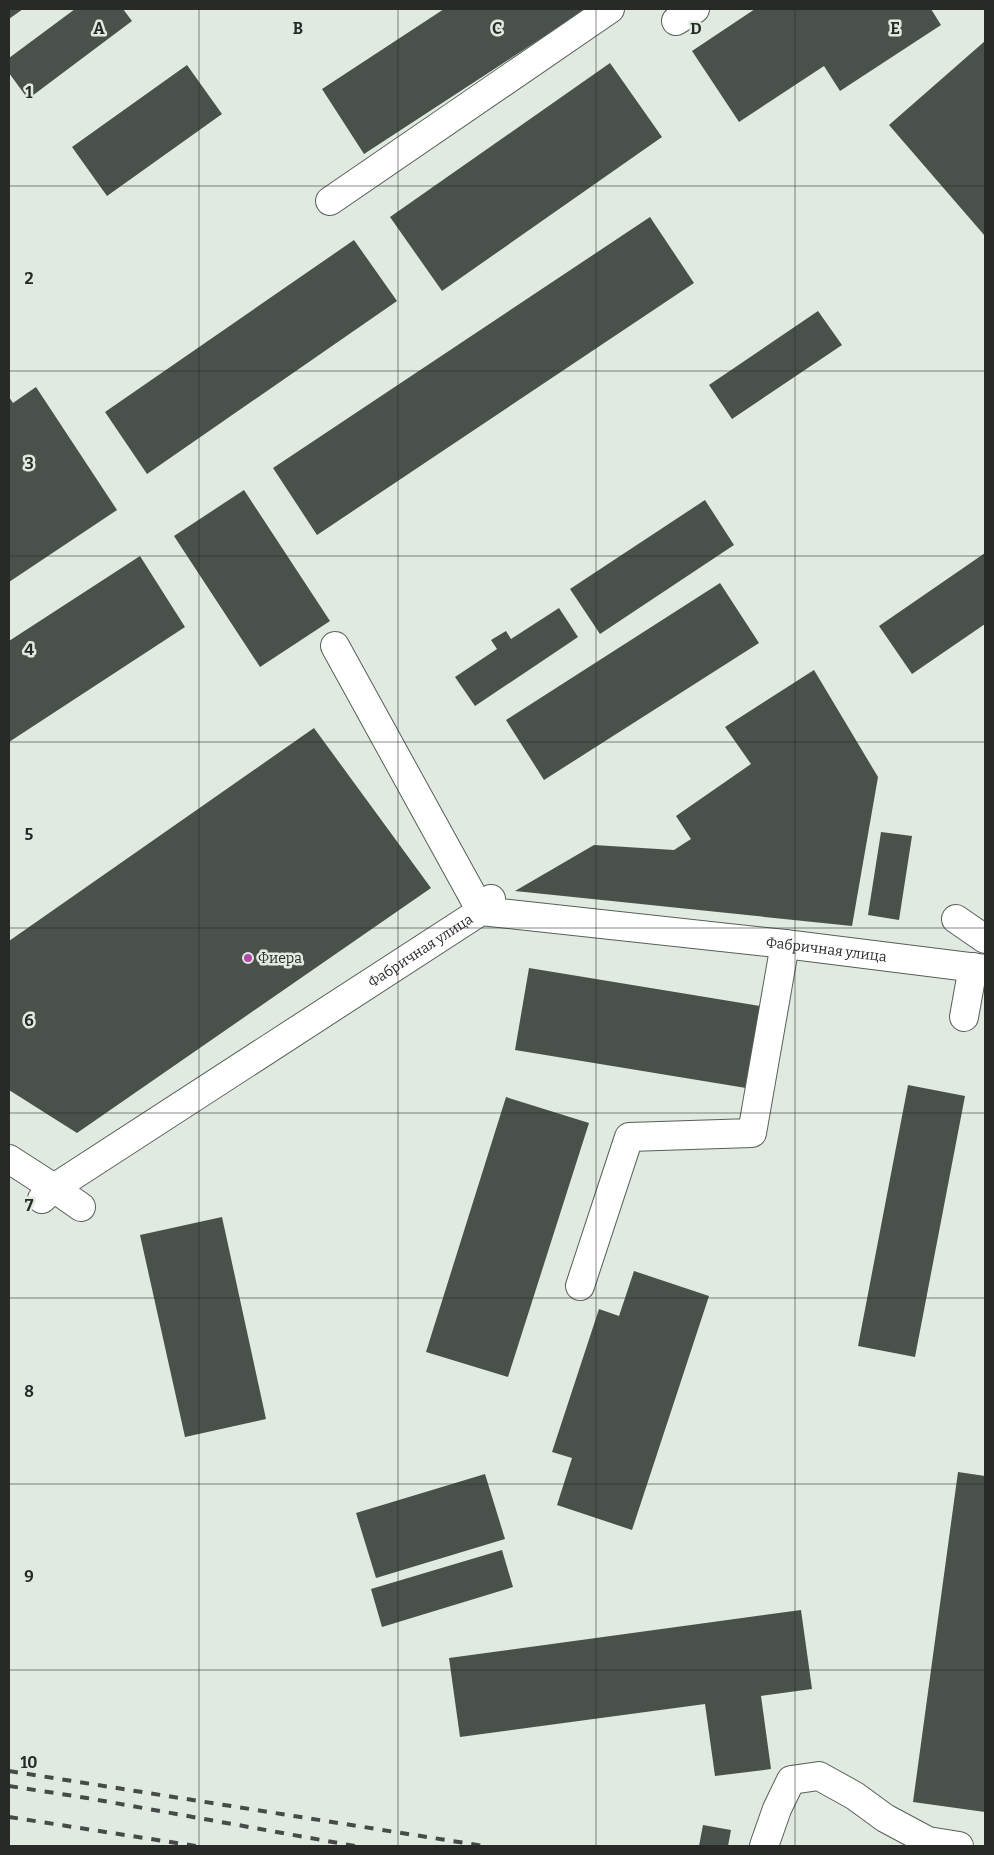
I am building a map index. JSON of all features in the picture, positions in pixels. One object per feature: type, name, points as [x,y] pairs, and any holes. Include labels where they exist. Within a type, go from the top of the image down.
[{"type":"street","points":[[330,201],[610,9]]},
{"type":"street","points":[[334,646],[486,905]]},
{"type":"street","name":"Фабричная улица","points":[[48,1194],[486,905],[979,968]]},
{"type":"street","points":[[956,919],[985,940]]},
{"type":"street","points":[[580,1286],[629,1137],[752,1133],[785,944]]},
{"type":"street","points":[[964,1016],[979,968]]},
{"type":"street","points":[[9,1159],[48,1194],[81,1208]]},
{"type":"street","points":[[764,1846],[777,1809],[791,1780],[819,1776],[855,1796],[885,1818],[928,1842],[959,1846]]},
{"type":"building","points":[[9,9],[23,9],[9,19]]},
{"type":"building","points":[[75,9],[123,9],[132,21],[28,99],[9,73],[9,58]]},
{"type":"building","points":[[444,9],[582,9],[583,11],[364,154],[322,89]]},
{"type":"building","points":[[755,9],[931,9],[941,25],[840,91],[824,66],[739,122],[692,51]]},
{"type":"building","points":[[985,41],[985,236],[889,125]]},
{"type":"building","points":[[610,63],[662,137],[442,291],[390,217]]},
{"type":"building","points":[[187,65],[222,114],[107,196],[72,147]]},
{"type":"building","points":[[650,217],[694,283],[317,535],[273,468]]},
{"type":"building","points":[[354,240],[397,301],[147,474],[105,412]]},
{"type":"building","points":[[818,311],[842,345],[732,419],[709,385]]},
{"type":"building","points":[[36,387],[117,510],[9,582],[9,397],[13,403]]},
{"type":"building","points":[[244,490],[330,621],[260,667],[174,536]]},
{"type":"building","points":[[705,500],[734,545],[600,634],[570,589]]},
{"type":"building","points":[[985,553],[985,624],[912,674],[879,626]]},
{"type":"building","points":[[140,556],[185,627],[9,742],[9,641]]},
{"type":"building","points":[[720,583],[759,643],[544,780],[506,720]]},
{"type":"building","points":[[559,608],[578,637],[475,706],[455,677],[497,649],[491,640],[506,631],[511,639]]},
{"type":"building","points":[[814,670],[878,777],[852,926],[515,891],[594,845],[674,850],[691,839],[676,816],[751,764],[725,727]]},
{"type":"building","points":[[314,728],[431,888],[77,1133],[9,1090],[9,941]]},
{"type":"building","points":[[881,832],[912,836],[899,920],[868,915]]},
{"type":"building","points":[[529,968],[760,1006],[746,1088],[515,1050]]},
{"type":"building","points":[[908,1085],[965,1096],[915,1357],[858,1346]]},
{"type":"building","points":[[506,1097],[589,1123],[508,1377],[426,1352]]},
{"type":"building","points":[[222,1217],[266,1419],[185,1437],[140,1235]]},
{"type":"building","points":[[634,1271],[709,1296],[632,1530],[557,1505],[572,1458],[552,1452],[599,1309],[619,1316]]},
{"type":"building","points":[[958,1472],[985,1476],[985,1812],[913,1802]]},
{"type":"building","points":[[485,1474],[505,1539],[376,1578],[356,1513]]},
{"type":"building","points":[[502,1550],[513,1587],[382,1627],[371,1589]]},
{"type":"building","points":[[801,1610],[812,1689],[761,1696],[771,1769],[715,1776],[705,1704],[460,1737],[449,1658]]},
{"type":"building","points":[[703,1825],[731,1830],[728,1846],[699,1846]]},
{"type":"railway","points":[[9,1771],[484,1846]]},
{"type":"railway","points":[[9,1786],[87,1798],[355,1846]]},
{"type":"railway","points":[[9,1817],[196,1846]]},
{"type":"place","name":"Фиера","points":[[248,958]]}]
